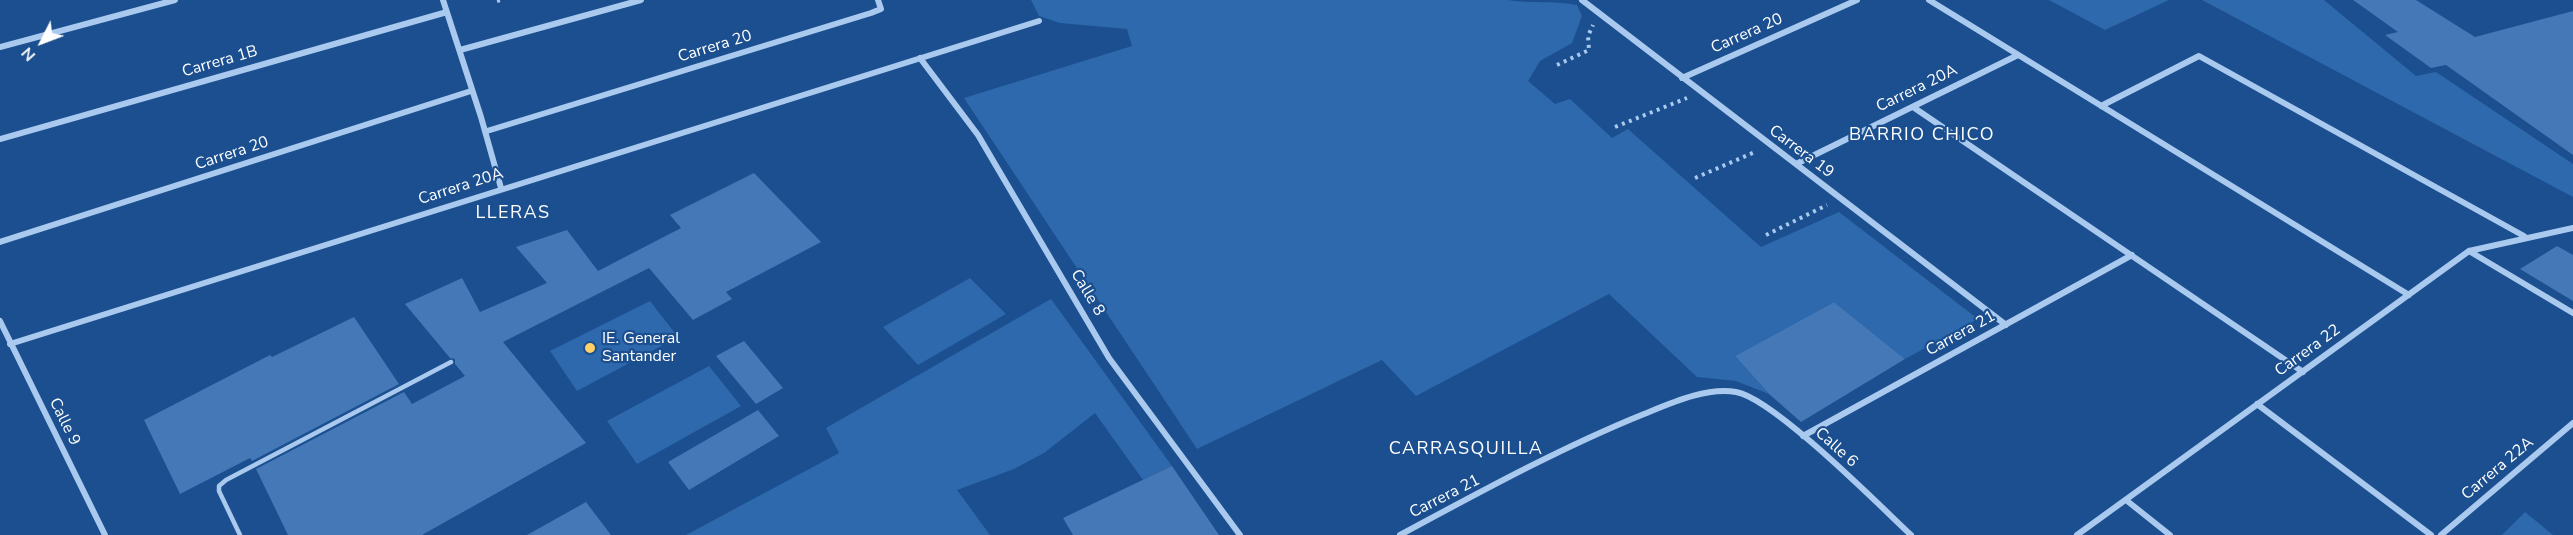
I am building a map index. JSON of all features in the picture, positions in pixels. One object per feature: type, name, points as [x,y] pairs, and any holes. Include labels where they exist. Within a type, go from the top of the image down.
[{"type":"street","points":[[0,47],[175,0]]},
{"type":"street","points":[[444,0],[471,92],[487,131],[501,188]]},
{"type":"street","points":[[460,50],[641,0]]},
{"type":"street","name":"Carrera 20","points":[[487,131],[881,9],[878,0]]},
{"type":"street","name":"Carrera 19","points":[[1582,0],[2006,325]]},
{"type":"street","name":"Carrera 20","points":[[1682,78],[1857,0]]},
{"type":"street","points":[[1929,0],[2409,295]]},
{"type":"street","name":"Carrera 1B","points":[[0,139],[447,12]]},
{"type":"street","name":"Carrera 20A","points":[[10,344],[501,188],[1040,21]]},
{"type":"street","name":"Carrera 20A","points":[[1796,164],[2018,55]]},
{"type":"street","points":[[2101,106],[2199,56],[2524,237]]},
{"type":"street","name":"Calle 8","points":[[920,57],[978,135],[1110,358],[1240,535]]},
{"type":"street","name":"Carrera 20","points":[[0,242],[471,92]]},
{"type":"street","points":[[1913,107],[2303,372]]},
{"type":"street","name":"Carrera 22","points":[[2077,535],[2469,251],[2573,228]]},
{"type":"street","points":[[2469,251],[2573,313]]},
{"type":"street","name":"Carrera 21","points":[[1803,436],[2132,255]]},
{"type":"street","name":"Calle 9","points":[[0,321],[105,535]]},
{"type":"street","name":"Carrera 21","points":[[1400,535],[1620,423],[1701,393],[1735,392]]},
{"type":"street","name":"Calle 6","points":[[1735,392],[1766,408],[1803,436],[1911,535]]},
{"type":"street","points":[[2257,404],[2432,535]]},
{"type":"street","name":"Carrera 22A","points":[[2441,535],[2573,423]]},
{"type":"street","points":[[2126,500],[2170,535]]},
{"type":"lane","points":[[240,535],[219,491],[219,486],[225,480],[451,362]]},
{"type":"path","points":[[1557,65],[1589,50],[1588,36],[1599,14]]},
{"type":"path","points":[[1615,127],[1701,93]]},
{"type":"path","points":[[1695,177],[1770,145]]},
{"type":"path","points":[[1766,235],[1840,199]]},
{"type":"shaded area","points":[[1031,0],[1508,0],[1577,5],[1582,16],[1572,43],[1540,61],[1528,81],[1555,104],[1570,99],[1612,138],[1628,129],[1761,247],[1839,212],[1978,319],[1905,359],[1834,302],[1735,356],[1769,394],[1736,381],[1697,377],[1609,294],[1416,396],[1382,360],[1197,449],[964,98],[1132,46],[1127,29],[1060,23],[1039,16]]},
{"type":"shaded area","points":[[2049,0],[2169,0],[2105,30]]},
{"type":"shaded area","points":[[2202,0],[2324,0],[2416,76],[2436,72],[2573,164],[2573,197]]},
{"type":"shaded area","points":[[970,278],[1006,314],[918,365],[883,327]]},
{"type":"shaded area","points":[[1051,299],[1172,466],[1143,480],[1095,413],[1044,453],[1014,469],[957,490],[990,535],[686,535],[839,453],[826,428]]},
{"type":"shaded area","points":[[650,301],[678,337],[577,391],[550,351]]},
{"type":"shaded area","points":[[709,366],[741,406],[637,464],[607,421]]},
{"type":"shaded area","points":[[2525,512],[2553,535],[2502,535]]},
{"type":"building","points":[[2353,0],[2416,0],[2475,37],[2573,11],[2573,155],[2446,65],[2431,68],[2385,35],[2398,32]]},
{"type":"building","points":[[754,173],[821,242],[726,292],[732,299],[693,320],[649,268],[503,342],[586,443],[422,535],[288,535],[256,469],[404,392],[412,404],[465,376],[455,364],[455,359],[450,358],[405,304],[462,278],[480,312],[547,283],[516,247],[567,230],[598,271],[681,228],[670,215]]},
{"type":"building","points":[[2557,246],[2573,255],[2573,301],[2520,269]]},
{"type":"building","points":[[1834,302],[1905,359],[1801,422],[1769,394],[1735,356]]},
{"type":"building","points":[[354,317],[399,384],[252,461],[250,458],[180,494],[144,420],[270,355],[272,357]]},
{"type":"building","points":[[744,341],[783,388],[756,404],[716,356]]},
{"type":"building","points":[[758,410],[779,436],[689,490],[668,462]]},
{"type":"building","points":[[1172,466],[1219,535],[1073,535],[1063,518]]},
{"type":"building","points":[[586,502],[611,535],[527,535]]},
{"type":"place","name":"IE. General Santander","points":[[590,348]]},
{"type":"district","name":"BARRIO CHICO","points":[[1922,136]]},
{"type":"district","name":"LLERAS","points":[[513,214]]},
{"type":"district","name":"CARRASQUILLA","points":[[1466,450]]}]
